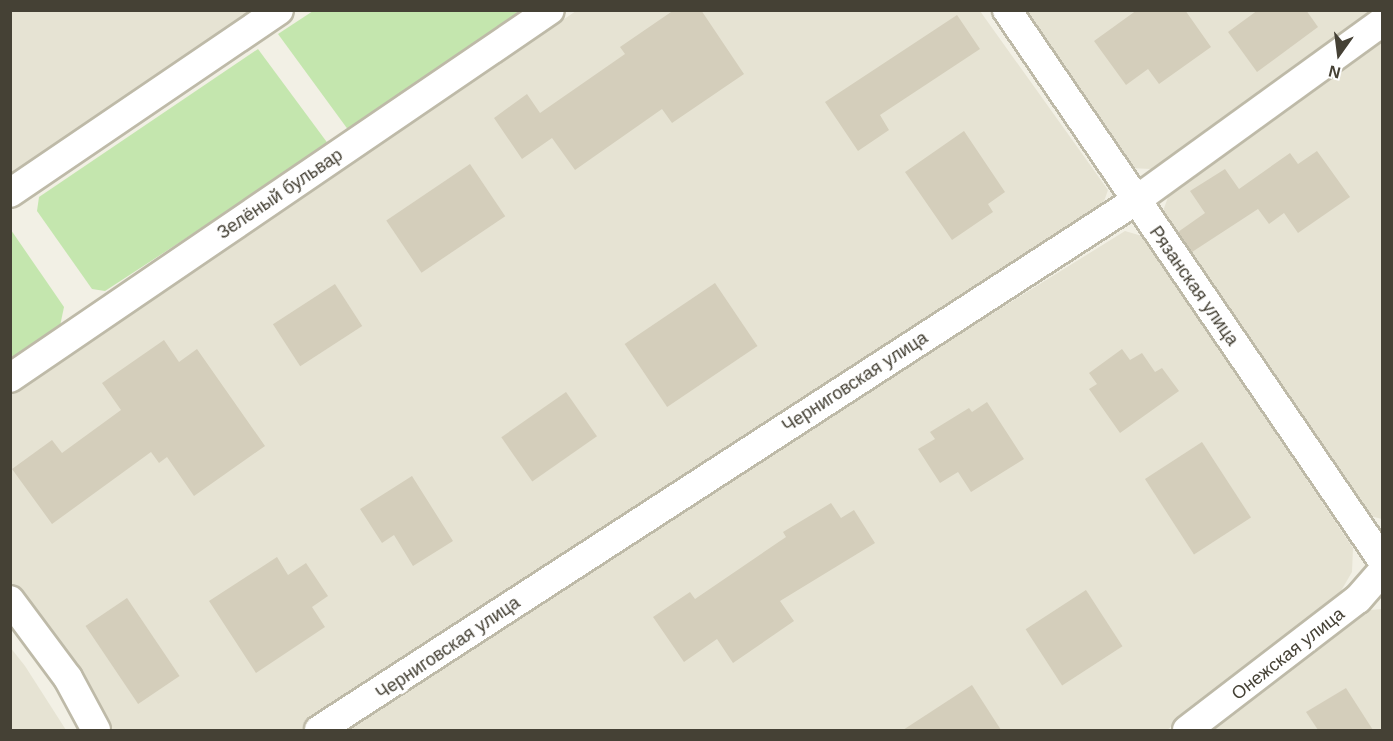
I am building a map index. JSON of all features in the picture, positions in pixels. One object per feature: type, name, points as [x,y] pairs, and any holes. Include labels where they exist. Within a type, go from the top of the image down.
[{"type":"street","points":[[10,193],[279,10]]},
{"type":"street","name":"Зелёный бульвар","points":[[10,378],[550,10]]},
{"type":"street","name":"Рязанская улица","points":[[1007,10],[1135,201],[1383,560]]},
{"type":"street","name":"Черниговская улица","points":[[319,730],[1135,201],[1383,22]]},
{"type":"street","name":"Онежская улица","points":[[1187,730],[1358,599],[1383,571]]},
{"type":"street","points":[[10,600],[68,678],[96,730]]},
{"type":"shaded area","points":[[11,11],[256,11],[11,175]]},
{"type":"shaded area","points":[[576,11],[980,11],[1108,190],[1102,207],[303,730],[106,730],[75,675],[11,582],[10,395]]},
{"type":"shaded area","points":[[1025,11],[1376,11],[1152,169],[1128,168]]},
{"type":"shaded area","points":[[1382,33],[1382,519],[1366,515],[1162,214],[1173,183]]},
{"type":"shaded area","points":[[1125,231],[1142,236],[1353,548],[1352,572],[1338,596],[1167,730],[336,730],[601,557]]},
{"type":"shaded area","points":[[1382,609],[1382,730],[1210,730],[1370,610]]},
{"type":"shaded area","points":[[10,647],[25,666],[66,730],[11,730]]},
{"type":"green space","points":[[313,11],[525,11],[349,131],[278,34]]},
{"type":"green space","points":[[258,49],[329,145],[105,291],[92,289],[37,211],[39,197]]},
{"type":"green space","points":[[11,230],[64,307],[60,326],[11,360]]},
{"type":"building","points":[[674,10],[701,10],[744,74],[672,123],[662,109],[575,170],[552,138],[522,159],[494,118],[527,94],[540,113],[625,54],[620,47]]},
{"type":"building","points":[[1137,10],[1185,10],[1211,47],[1159,84],[1148,69],[1126,85],[1094,41]]},
{"type":"building","points":[[1258,10],[1306,10],[1318,27],[1257,72],[1228,32]]},
{"type":"building","points":[[957,15],[980,49],[880,115],[889,130],[858,151],[825,102]]},
{"type":"building","points":[[964,131],[1005,192],[988,204],[993,212],[952,240],[905,172]]},
{"type":"building","points":[[1317,151],[1350,197],[1298,233],[1284,213],[1269,224],[1258,209],[1192,252],[1178,232],[1205,213],[1190,191],[1225,169],[1239,189],[1290,153],[1298,164]]},
{"type":"building","points":[[470,164],[505,216],[421,273],[386,220]]},
{"type":"building","points":[[715,283],[757,346],[667,407],[625,344]]},
{"type":"building","points":[[335,284],[362,326],[300,366],[273,324]]},
{"type":"building","points":[[164,340],[179,362],[197,349],[265,446],[194,496],[167,457],[159,463],[151,452],[52,524],[12,469],[52,440],[62,453],[121,410],[102,383]]},
{"type":"building","points":[[1122,349],[1130,360],[1142,353],[1155,372],[1162,368],[1179,391],[1120,433],[1089,389],[1097,384],[1089,373]]},
{"type":"building","points":[[566,392],[597,436],[532,482],[501,437]]},
{"type":"building","points":[[987,402],[1024,459],[971,492],[958,472],[940,483],[918,449],[935,439],[930,432],[969,408],[972,412]]},
{"type":"building","points":[[1202,442],[1251,517],[1194,555],[1145,479]]},
{"type":"building","points":[[412,476],[453,541],[413,566],[394,535],[382,543],[360,509]]},
{"type":"building","points":[[831,503],[841,518],[854,510],[875,543],[780,601],[794,621],[733,663],[717,639],[684,662],[653,617],[690,592],[695,599],[786,537],[783,532]]},
{"type":"building","points":[[277,557],[288,575],[306,563],[328,596],[312,607],[325,627],[256,673],[209,601]]},
{"type":"building","points":[[1086,590],[1122,646],[1062,685],[1026,629]]},
{"type":"building","points":[[127,598],[180,676],[138,704],[86,626]]},
{"type":"building","points":[[972,685],[1001,730],[903,730]]},
{"type":"building","points":[[1346,688],[1373,730],[1318,730],[1306,712]]}]
